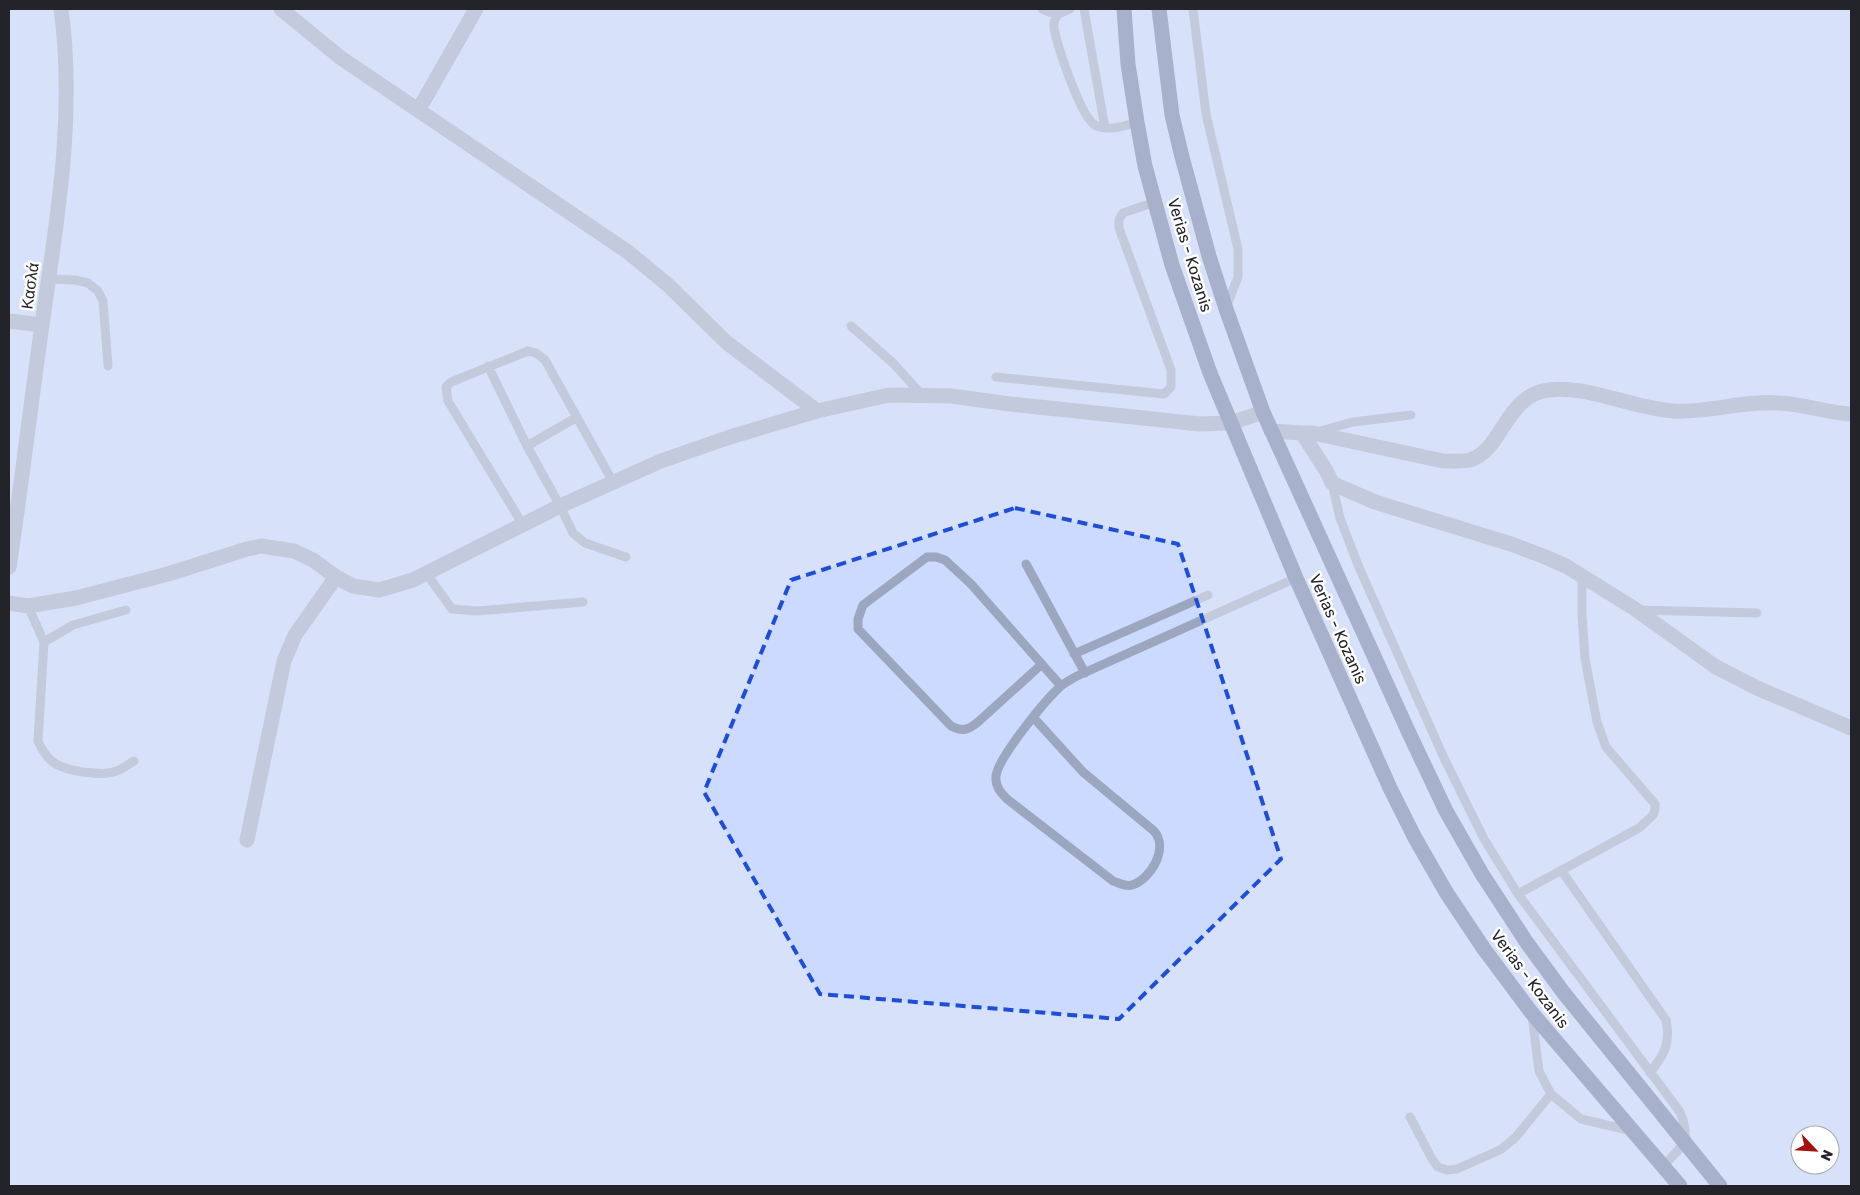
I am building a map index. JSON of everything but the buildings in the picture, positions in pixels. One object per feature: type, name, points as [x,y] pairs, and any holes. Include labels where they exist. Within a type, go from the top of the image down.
[{"type":"main road","name":"Verias - Kozanis","points":[[1124,9],[1128,64],[1145,166],[1172,266],[1210,373],[1296,578],[1414,838],[1446,892],[1484,949],[1531,1012],[1680,1186]]},
{"type":"main road","name":"Verias - Kozanis","points":[[1159,9],[1172,115],[1209,256],[1226,309],[1271,431],[1446,811],[1482,874],[1527,943],[1558,985],[1720,1186]]},
{"type":"street","name":"Κασλά","points":[[9,567],[61,187],[66,116],[66,66],[61,9]]},
{"type":"street","points":[[281,9],[341,58],[628,252],[668,286],[726,342],[817,411]]},
{"type":"street","points":[[418,109],[476,9]]},
{"type":"street","points":[[9,321],[42,325]]},
{"type":"street","points":[[1271,431],[1308,433],[1443,461],[1460,462],[1472,460],[1483,452],[1522,401],[1535,393],[1551,389],[1587,393],[1647,408],[1674,411],[1779,402],[1851,414]]},
{"type":"street","points":[[9,603],[28,606],[76,598],[168,574],[261,546],[294,551],[313,560],[336,577],[353,586],[379,590],[413,580],[560,506],[661,461],[721,440],[817,411],[889,395],[951,396],[1200,424],[1231,422],[1263,412]]},
{"type":"street","points":[[1308,433],[1332,483],[1375,502],[1543,556],[1582,576],[1635,609],[1687,648],[1735,678],[1851,728]]},
{"type":"street","points":[[247,840],[284,661],[295,635],[336,577]]},
{"type":"lane","points":[[1042,9],[1057,15]]},
{"type":"lane","points":[[1070,9],[1057,15],[1054,22],[1056,37],[1083,111],[1096,125],[1105,128],[1116,128],[1137,122]]},
{"type":"lane","points":[[1084,9],[1105,128]]},
{"type":"lane","points":[[1193,9],[1206,114],[1238,249],[1238,278],[1226,309]]},
{"type":"lane","points":[[996,377],[1164,394],[1171,387],[1171,370],[1119,228],[1118,219],[1123,213],[1155,202]]},
{"type":"lane","points":[[48,279],[75,280],[88,284],[98,291],[104,301],[108,366]]},
{"type":"lane","points":[[851,326],[893,363],[920,394]]},
{"type":"lane","points":[[523,525],[448,401],[446,387],[451,382],[528,351],[536,353],[545,360],[613,482]]},
{"type":"lane","points":[[488,366],[527,446],[573,533],[585,543],[626,557]]},
{"type":"lane","points":[[1308,433],[1353,422],[1411,415]]},
{"type":"lane","points":[[527,446],[576,417]]},
{"type":"lane","points":[[1332,483],[1340,518],[1358,565],[1444,758],[1484,839],[1518,894],[1680,1112],[1685,1129],[1685,1143],[1663,1166]]},
{"type":"lane","points":[[1042,664],[978,722],[969,729],[959,730],[951,726],[858,629],[860,611],[863,605],[927,557],[945,560],[971,584],[1042,664],[1061,686]]},
{"type":"lane","points":[[1026,564],[1085,673]]},
{"type":"lane","points":[[426,573],[452,609],[461,611],[583,602]]},
{"type":"lane","points":[[1518,894],[1639,828],[1653,815],[1655,809],[1655,804],[1606,746],[1597,722],[1585,659],[1582,576]]},
{"type":"lane","points":[[1033,717],[1083,772],[1160,839],[1161,846],[1158,856],[1143,878],[1131,885],[1122,885],[1113,881],[998,790],[996,776],[998,767],[1008,750],[1033,717],[1061,686],[1085,673],[1296,578]]},
{"type":"lane","points":[[1074,654],[1208,594]]},
{"type":"lane","points":[[28,606],[44,642],[38,741],[44,754],[63,768],[101,775],[115,772],[134,761]]},
{"type":"lane","points":[[1635,609],[1757,613]]},
{"type":"lane","points":[[44,642],[73,625],[126,610]]},
{"type":"lane","points":[[1560,870],[1666,1020],[1668,1044],[1663,1056],[1650,1073]]},
{"type":"lane","points":[[1531,1012],[1539,1071],[1551,1094],[1581,1120],[1633,1131]]},
{"type":"lane","points":[[1410,1117],[1438,1167],[1446,1170],[1457,1169],[1500,1150],[1515,1138],[1551,1094]]},
{"type":"highlighted area","points":[[1015,508],[1178,544],[1281,859],[1119,1019],[820,994],[704,792],[791,580]]},
{"type":"shaded area","points":[[9,9],[1851,9],[1851,1186],[9,1186]]}]
